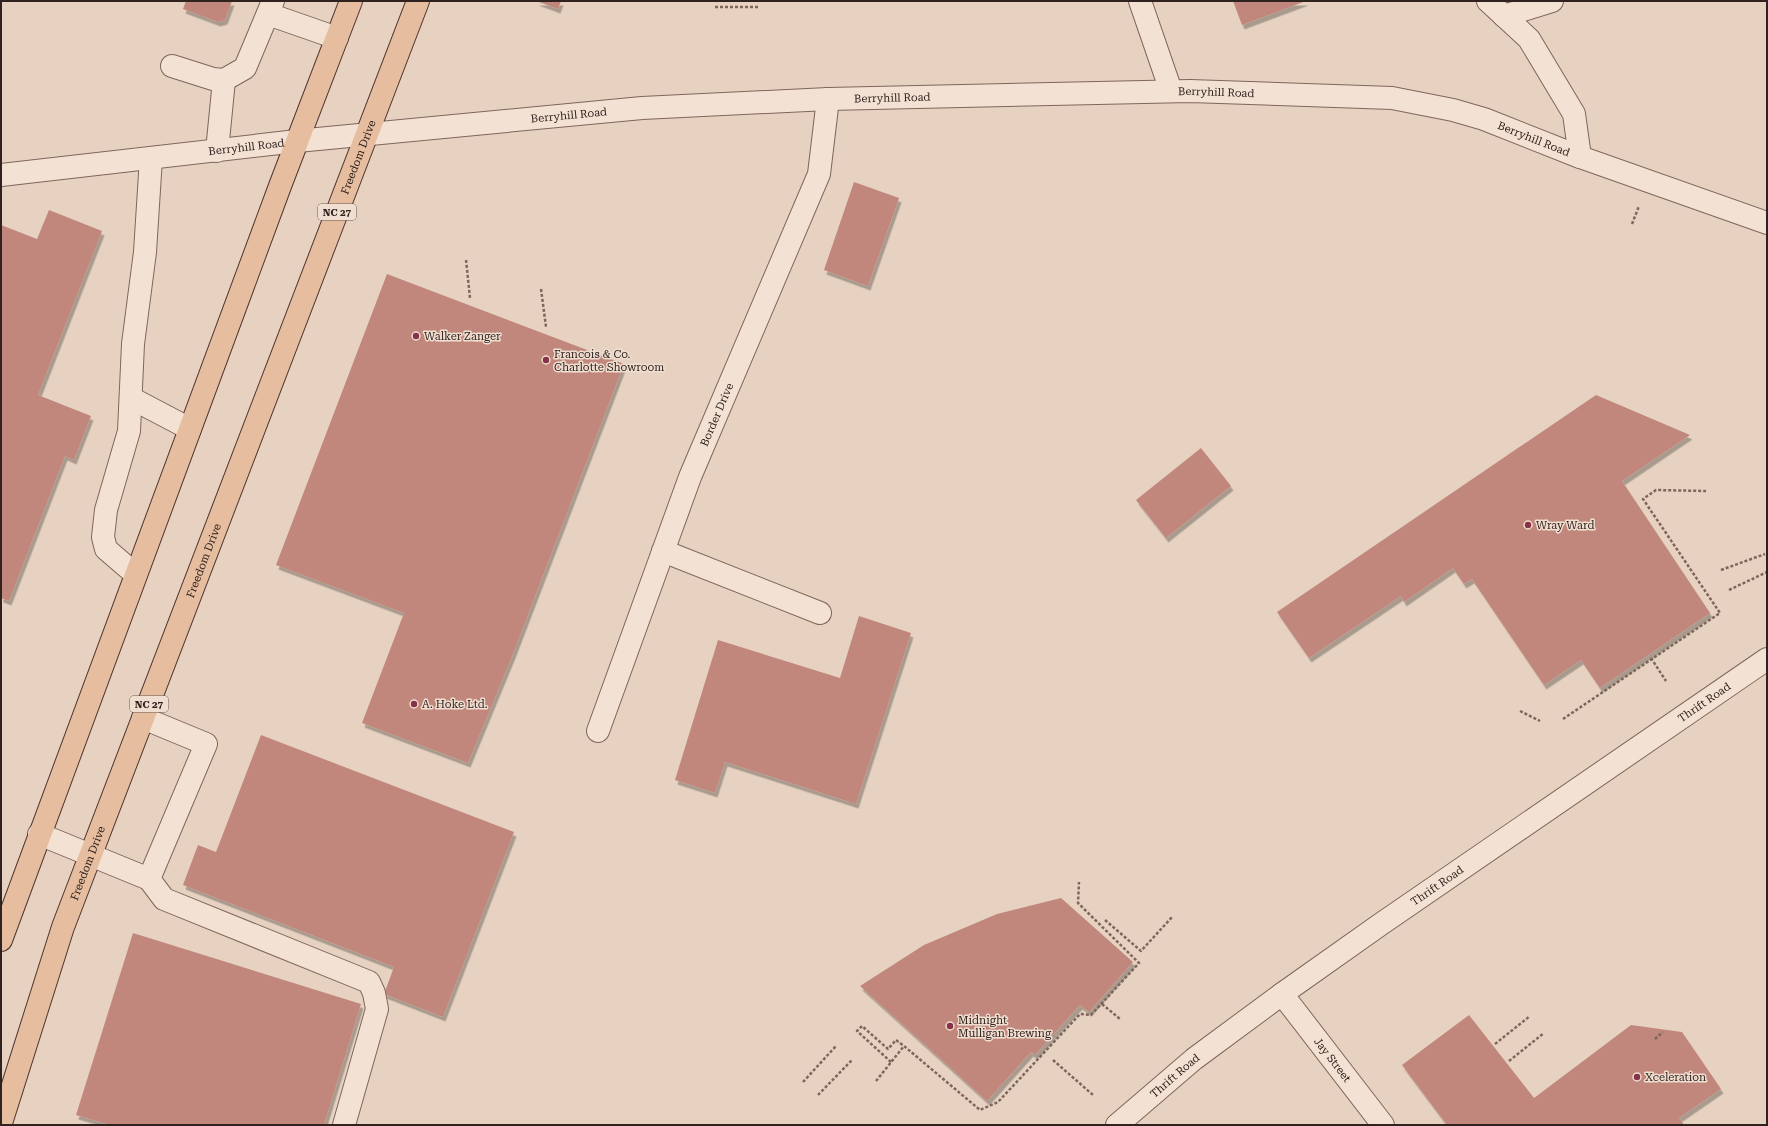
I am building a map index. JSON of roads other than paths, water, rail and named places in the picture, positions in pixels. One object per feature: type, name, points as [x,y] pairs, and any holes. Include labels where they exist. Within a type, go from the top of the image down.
[{"type":"main road","points":[[1,940],[135,574],[351,1]]},
{"type":"main road","name":"Freedom Drive","points":[[1,1123],[63,927],[418,1]]},
{"type":"street","points":[[1140,1],[1171,91]]},
{"type":"street","points":[[1488,1],[1528,39],[1574,114],[1580,157]]},
{"type":"street","points":[[1504,16],[1552,1]]},
{"type":"street","points":[[172,66],[213,79],[224,80],[245,68],[271,8],[337,38]]},
{"type":"street","points":[[217,150],[224,80]]},
{"type":"street","name":"Berryhill Road","points":[[1,175],[297,141],[642,108],[828,99],[1171,91],[1392,98],[1453,110],[1484,119],[1580,157],[1767,223]]},
{"type":"street","name":"Border Drive","points":[[598,731],[690,477],[819,174],[828,99]]},
{"type":"street","points":[[135,574],[106,549],[102,537],[106,510],[129,431],[133,344],[145,252],[151,158]]},
{"type":"street","points":[[131,398],[190,429]]},
{"type":"street","points":[[663,551],[820,613]]},
{"type":"street","name":"Thrift Road","points":[[1117,1125],[1194,1059],[1282,994],[1381,924],[1767,659]]},
{"type":"street","points":[[143,718],[206,744],[149,879]]},
{"type":"street","points":[[39,834],[149,879],[164,898],[369,982],[374,993],[377,1009],[344,1125]]},
{"type":"street","name":"Jay Street","points":[[1282,994],[1383,1125]]},
{"type":"place","name":"Walker Zanger","points":[[416,336]]},
{"type":"place","name":"Francois & Co. Charlotte Showroom","points":[[546,360]]},
{"type":"place","name":"Wray Ward","points":[[1528,525]]},
{"type":"place","name":"A. Hoke Ltd.","points":[[414,704]]},
{"type":"place","name":"Midnight Mulligan Brewing","points":[[950,1026]]},
{"type":"place","name":"Xceleration","points":[[1637,1077]]}]
